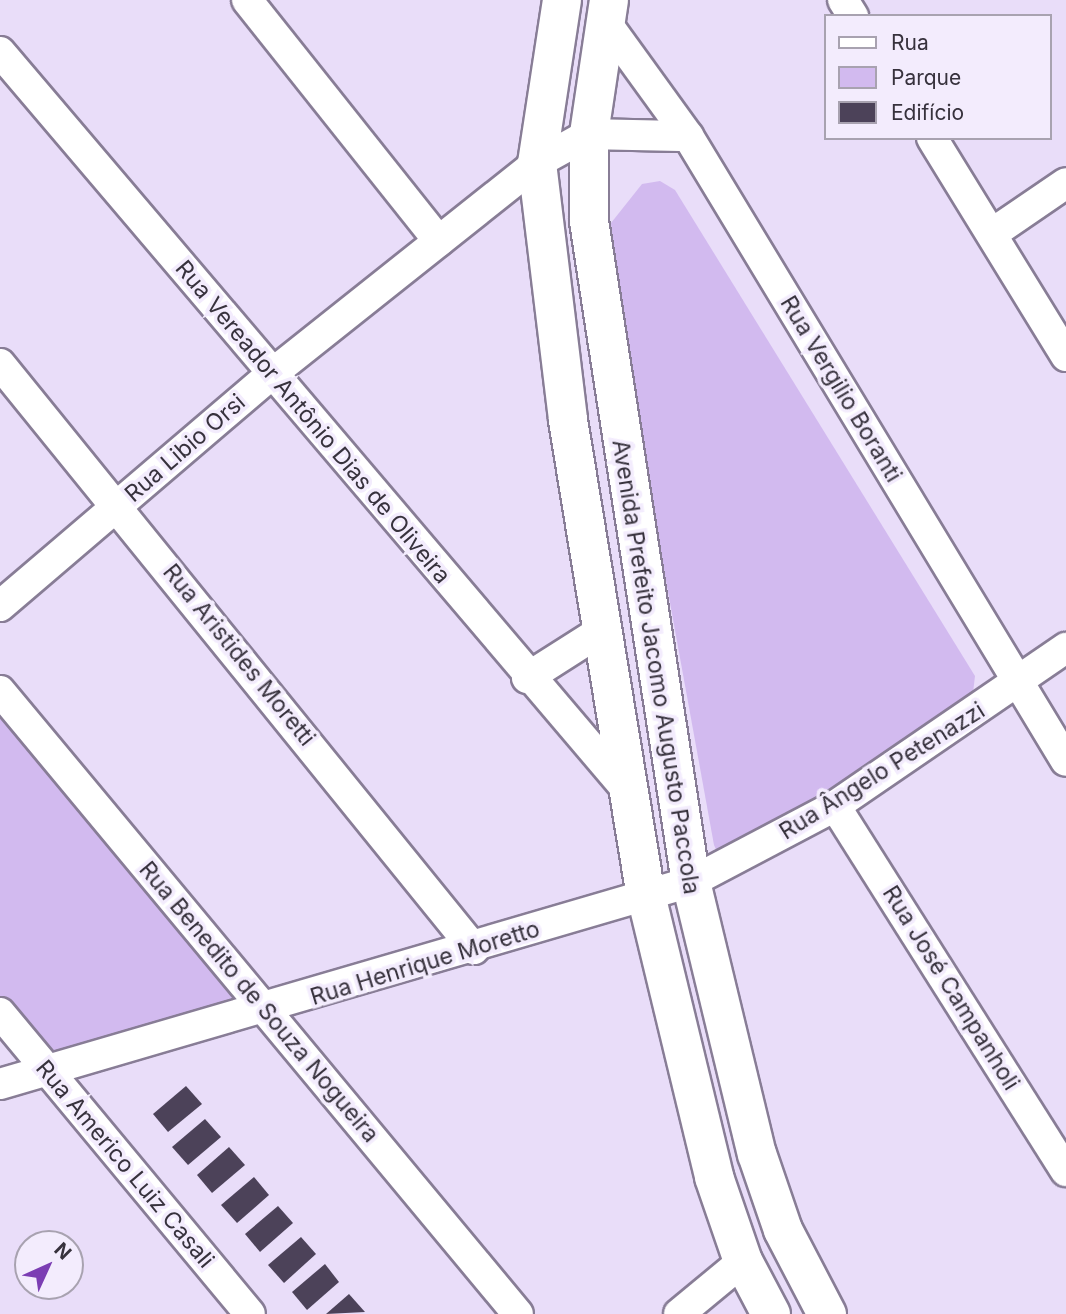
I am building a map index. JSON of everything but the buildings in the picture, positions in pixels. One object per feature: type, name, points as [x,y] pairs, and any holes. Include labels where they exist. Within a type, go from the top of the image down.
[{"type":"street","points":[[247,0],[439,241]]},
{"type":"street","name":"Avenida Prefeito Jacomo Augusto Paccola","points":[[562,0],[537,163],[566,407],[646,895],[714,1177],[743,1261],[771,1314]]},
{"type":"street","name":"Avenida Prefeito Jacomo Augusto Paccola","points":[[608,12],[589,134],[589,221],[607,371],[691,882],[734,1069],[783,1230],[827,1314]]},
{"type":"street","name":"Rua Vergilio Boranti","points":[[608,12],[688,136],[1066,761]]},
{"type":"street","name":"Rua Vereador Antônio Dias de Oliveira","points":[[0,52],[273,373],[527,678],[628,791]]},
{"type":"street","points":[[589,134],[688,136]]},
{"type":"street","name":"Rua Libio Orsi","points":[[0,606],[273,373],[537,163],[589,134]]},
{"type":"street","points":[[933,140],[993,233],[1066,356]]},
{"type":"street","points":[[993,233],[1066,183]]},
{"type":"street","name":"Rua Aristides Moretti","points":[[0,364],[119,504],[474,949]]},
{"type":"street","points":[[527,678],[604,629]]},
{"type":"street","name":"Rua Ângelo Petenazzi","points":[[646,895],[691,882],[835,806],[1066,648]]},
{"type":"street","name":"Rua Benedito de Souza Nogueira","points":[[0,691],[518,1314]]},
{"type":"street","name":"Rua José Campanholi","points":[[835,806],[1066,1171]]},
{"type":"street","name":"Rua Henrique Moretto","points":[[0,1084],[266,1010],[646,895]]},
{"type":"street","name":"Rua Americo Luiz Casali","points":[[0,1013],[250,1314]]},
{"type":"street","points":[[679,1314],[783,1230]]},
{"type":"green space","points":[[660,181],[675,190],[975,676],[972,701],[735,856],[718,854],[714,845],[615,300],[611,223],[642,184]]},
{"type":"green space","points":[[0,691],[266,1010],[48,1072],[0,1013]]}]
